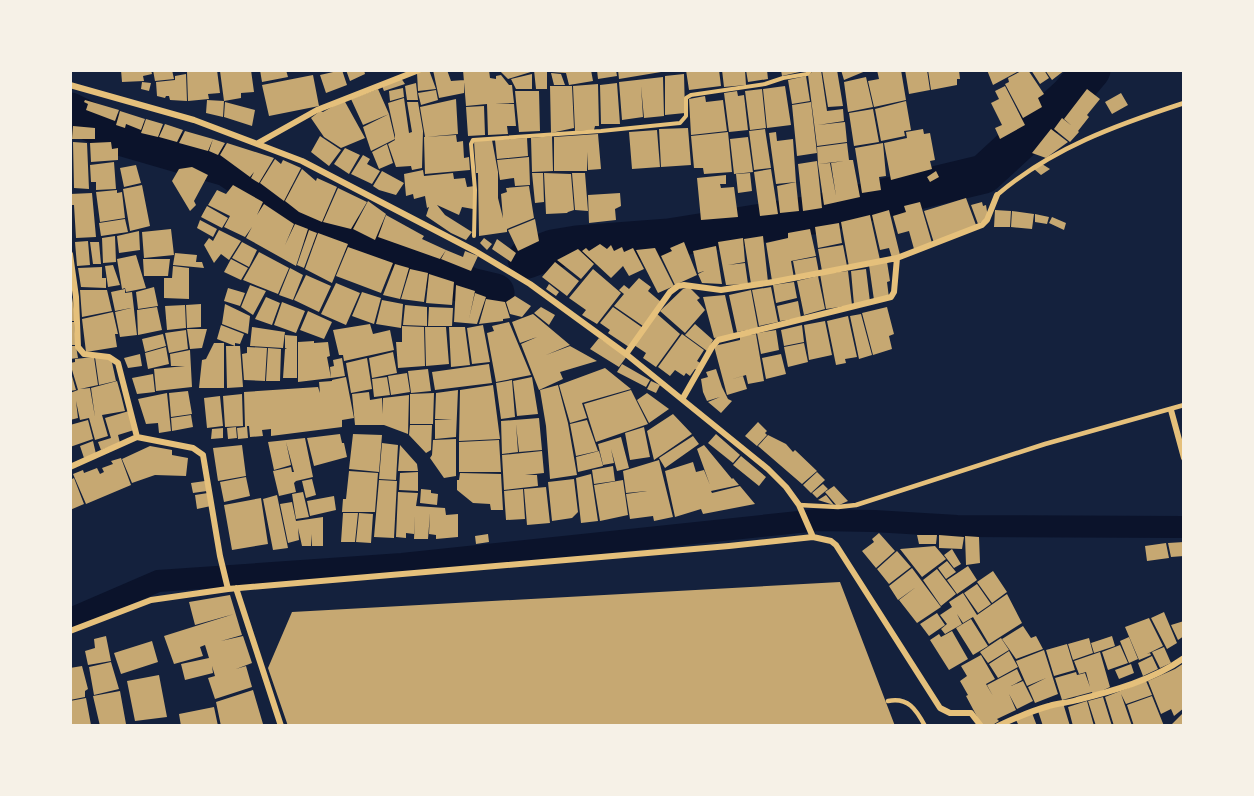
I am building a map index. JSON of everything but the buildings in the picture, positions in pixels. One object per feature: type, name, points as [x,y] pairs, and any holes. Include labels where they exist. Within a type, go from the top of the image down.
[{"type":"street","points":[[258,143],[317,110],[419,70]]},
{"type":"street","points":[[70,85],[194,120],[302,161],[475,251],[530,284],[683,398],[768,469],[786,487],[799,506],[813,537]]},
{"type":"street","points":[[626,354],[670,292],[680,286],[721,290],[897,258],[982,225],[987,220],[997,195]]},
{"type":"street","points":[[70,254],[76,297],[78,346],[84,354],[109,357],[118,363],[137,437]]},
{"type":"street","points":[[683,398],[718,340],[887,300],[894,292],[897,258]]},
{"type":"street","points":[[1171,410],[1184,458]]},
{"type":"street","points":[[70,467],[137,437],[193,448],[203,455],[220,556],[228,589]]},
{"type":"street","points":[[70,631],[151,600],[228,589],[813,537],[831,541],[846,561],[940,708],[950,713],[970,713],[981,726]]},
{"type":"street","points":[[236,588],[281,726]]},
{"type":"street","points":[[998,726],[1051,705],[1074,701],[1130,684],[1184,658]]},
{"type":"lane","points":[[997,195],[1011,183],[1092,135],[1184,104]]},
{"type":"lane","points":[[799,506],[856,505],[1045,444],[1184,405]]},
{"type":"lane","points":[[888,701],[900,699],[904,701],[914,709],[925,726]]},
{"type":"path","points":[[475,251],[475,190],[471,144],[473,140],[680,123],[686,116],[686,98],[691,94],[765,84],[807,74],[811,70]]},
{"type":"waterway","points":[[527,259],[553,249],[577,245],[669,238],[818,214],[984,174],[1070,95],[1091,70]]},
{"type":"waterway","points":[[70,112],[120,136],[227,167],[314,224],[378,242],[470,287],[495,293]]},
{"type":"waterway","points":[[70,619],[158,581],[402,564],[818,520],[957,526],[1184,527]]}]
